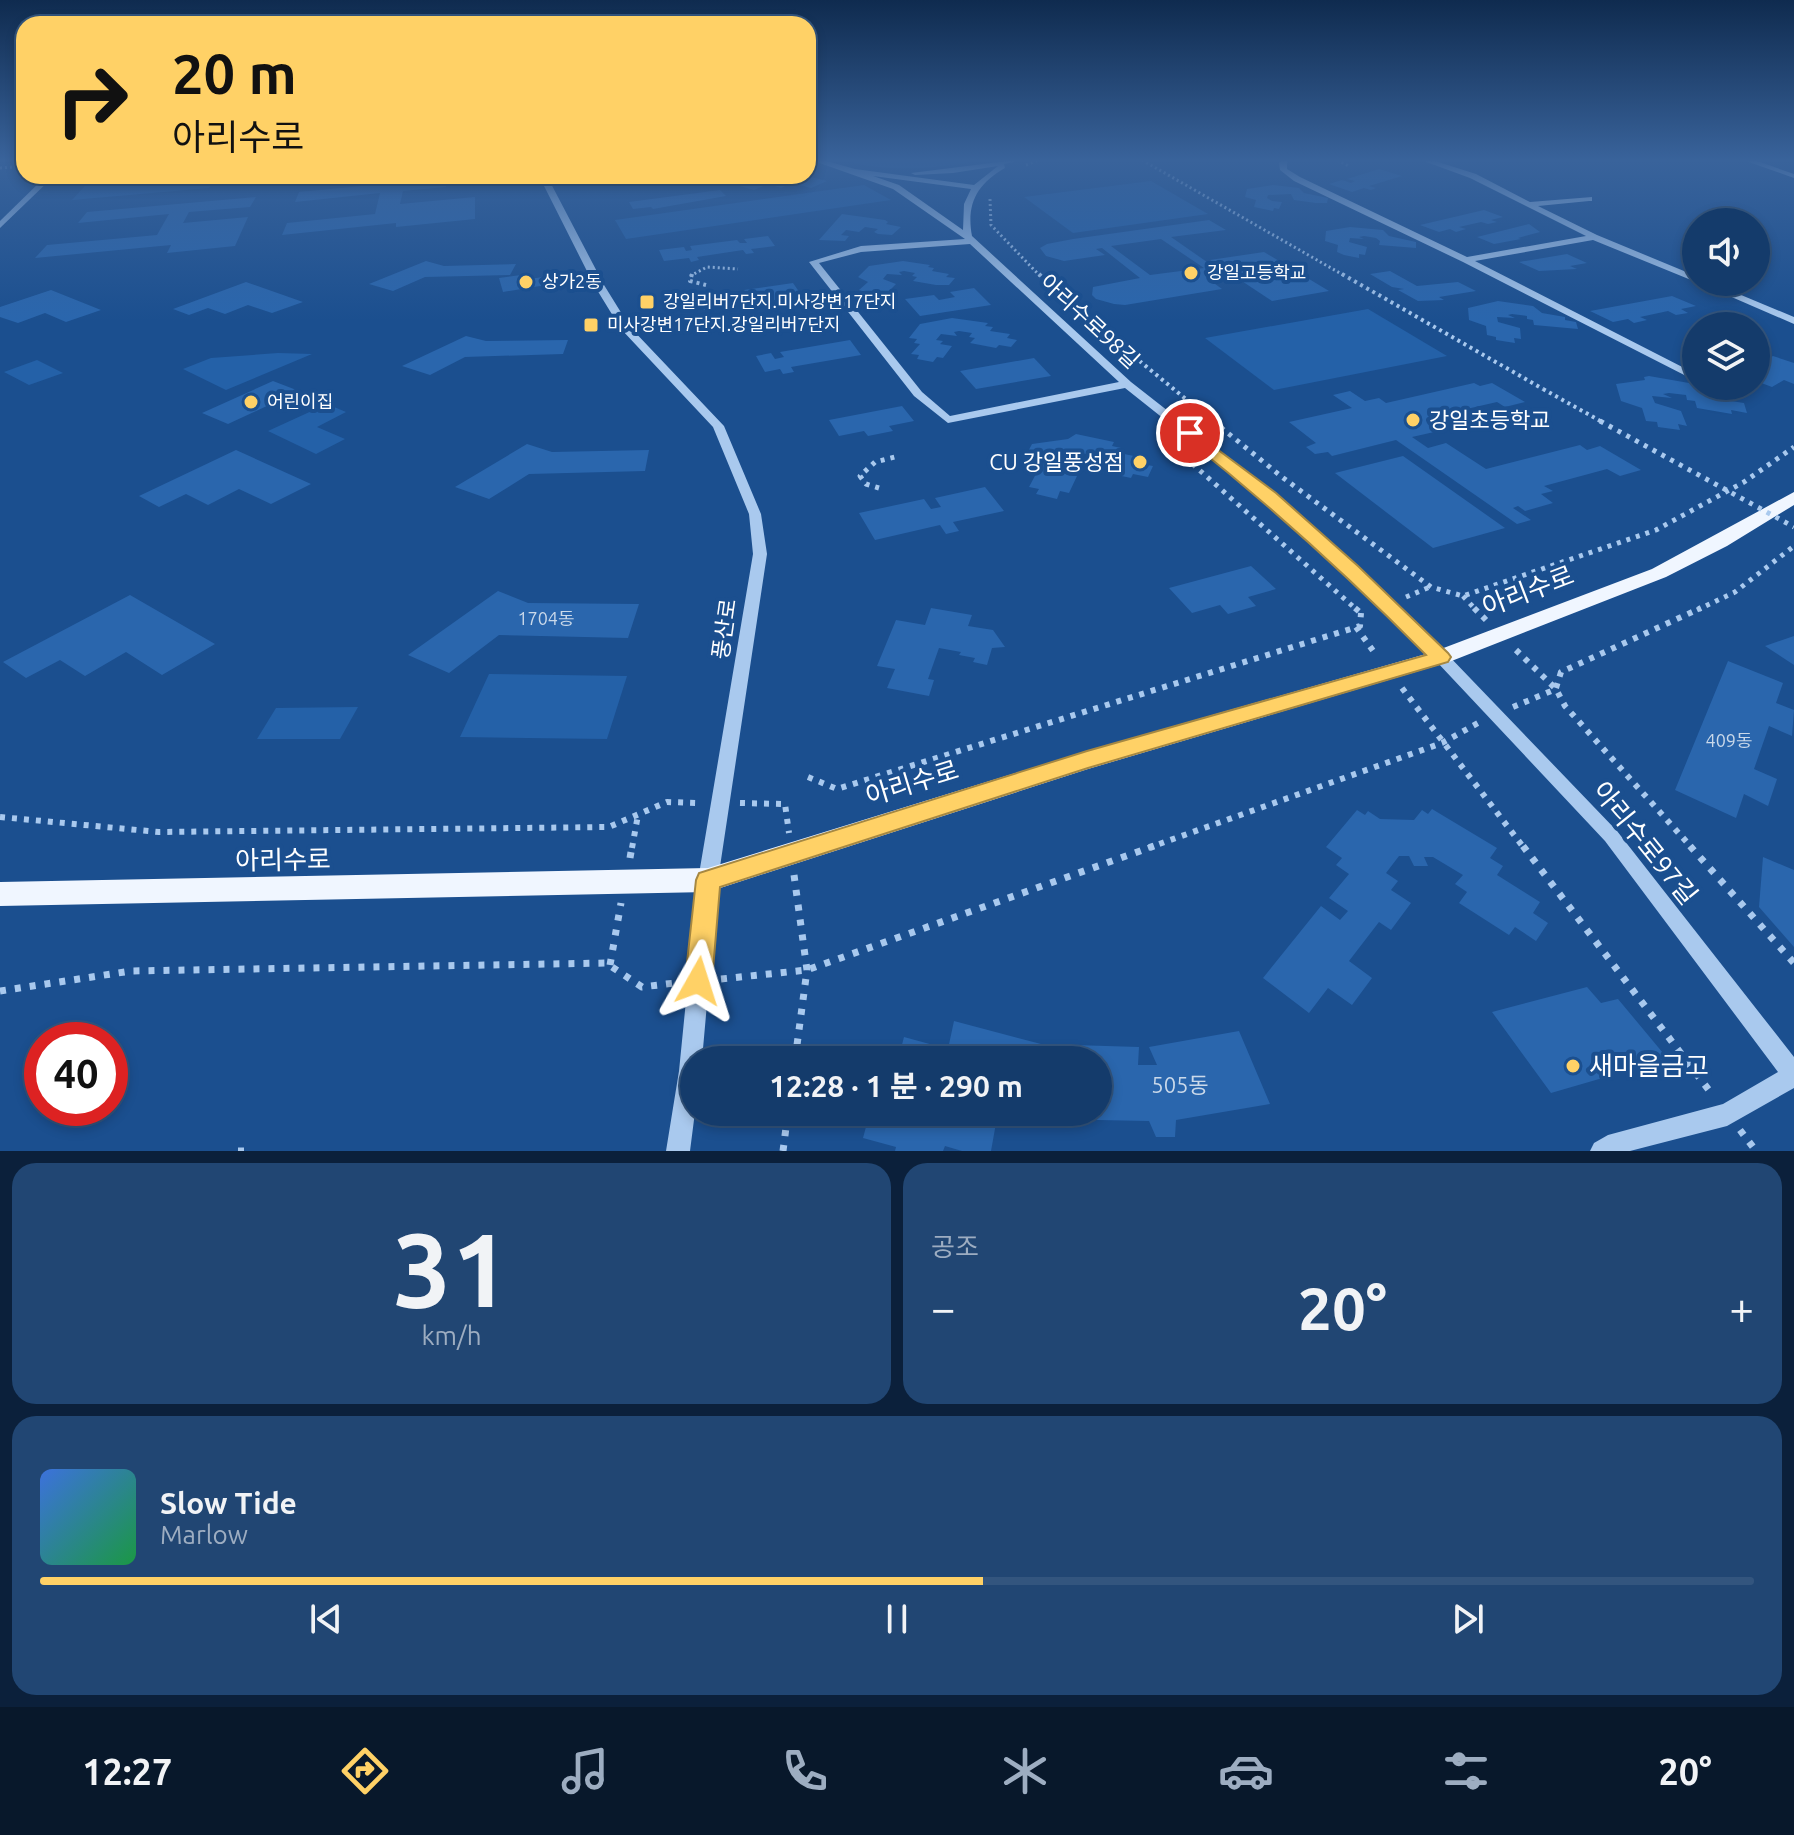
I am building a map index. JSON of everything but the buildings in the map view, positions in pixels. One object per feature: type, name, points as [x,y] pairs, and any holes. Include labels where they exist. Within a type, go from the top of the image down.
[{"type":"main road","name":"아리수로","points":[[0,894],[708,880],[1087,760],[1441,657],[1659,573],[1720,542],[1794,497]]},
{"type":"street","name":"풍산로","points":[[562,214],[626,329],[718,426],[755,514],[760,554],[708,880],[690,1071],[678,1151]]},
{"type":"street","name":"아리수로98길","points":[[934,214],[970,239],[1127,384],[1270,497],[1352,570],[1441,657]]},
{"type":"street","points":[[966,214],[970,239],[861,249],[833,254],[813,262],[918,394],[948,420],[1127,384]]},
{"type":"street","points":[[1369,214],[1682,371]]},
{"type":"street","points":[[1549,214],[1594,237],[1682,273]]},
{"type":"street","points":[[1466,260],[1594,237]]},
{"type":"street","points":[[1735,296],[1794,321]]},
{"type":"street","name":"아리수로97길","points":[[1441,657],[1611,836],[1794,1075]]},
{"type":"street","points":[[1602,1151],[1616,1143],[1727,1114],[1794,1075]]},
{"type":"path","points":[[990,214],[991,225],[1058,294],[1282,477],[1431,587],[1463,596],[1656,530],[1744,482],[1794,447]]},
{"type":"path","points":[[1236,214],[1543,389],[1794,527]]},
{"type":"path","points":[[706,285],[690,281],[690,275],[707,267],[738,269]]},
{"type":"path","points":[[879,488],[866,484],[860,476],[866,466],[879,459],[895,457]]},
{"type":"path","points":[[1794,546],[1735,592],[1561,672],[1556,689],[1565,706],[1794,963]]},
{"type":"path","points":[[808,777],[837,789],[1360,626],[1361,613]]},
{"type":"path","points":[[807,970],[1442,743],[1756,1151]]},
{"type":"path","points":[[0,817],[159,832],[609,827],[667,802]]},
{"type":"path","points":[[785,804],[807,970],[797,1046]]},
{"type":"path","points":[[0,991],[131,971],[606,963],[642,987]]},
{"type":"path","points":[[783,1151],[786,1126]]},
{"type":"shaded area","points":[[660,214],[798,214],[626,239],[615,220]]},
{"type":"shaded area","points":[[1047,214],[1208,214],[1073,233]]},
{"type":"shaded area","points":[[1368,309],[1447,356],[1274,390],[1205,338]]},
{"type":"shaded area","points":[[312,354],[226,390],[183,369],[211,358]]},
{"type":"shaded area","points":[[37,360],[63,373],[29,385],[4,372]]},
{"type":"shaded area","points":[[327,404],[346,412],[317,427],[345,439],[316,454],[268,431]]},
{"type":"shaded area","points":[[489,674],[627,676],[607,739],[460,737]]},
{"type":"shaded area","points":[[358,707],[340,739],[257,739],[276,708]]},
{"type":"place","name":"강일고등학교","points":[[1191,273]]},
{"type":"place","name":"상가2동","points":[[526,282]]},
{"type":"place","name":"강일리버7단지.미사강변17단지","points":[[647,302]]},
{"type":"place","name":"미사강변17단지.강일리버7단지","points":[[591,325]]},
{"type":"place","name":"어린이집","points":[[251,402]]},
{"type":"place","name":"강일초등학교","points":[[1413,420]]},
{"type":"place","name":"CU 강일풍성점","points":[[1140,462]]},
{"type":"place","name":"새마을금고","points":[[1573,1066]]},
{"type":"route","points":[[698,981],[708,880],[1087,760],[1441,657],[1352,570],[1270,497],[1190,433]]}]
